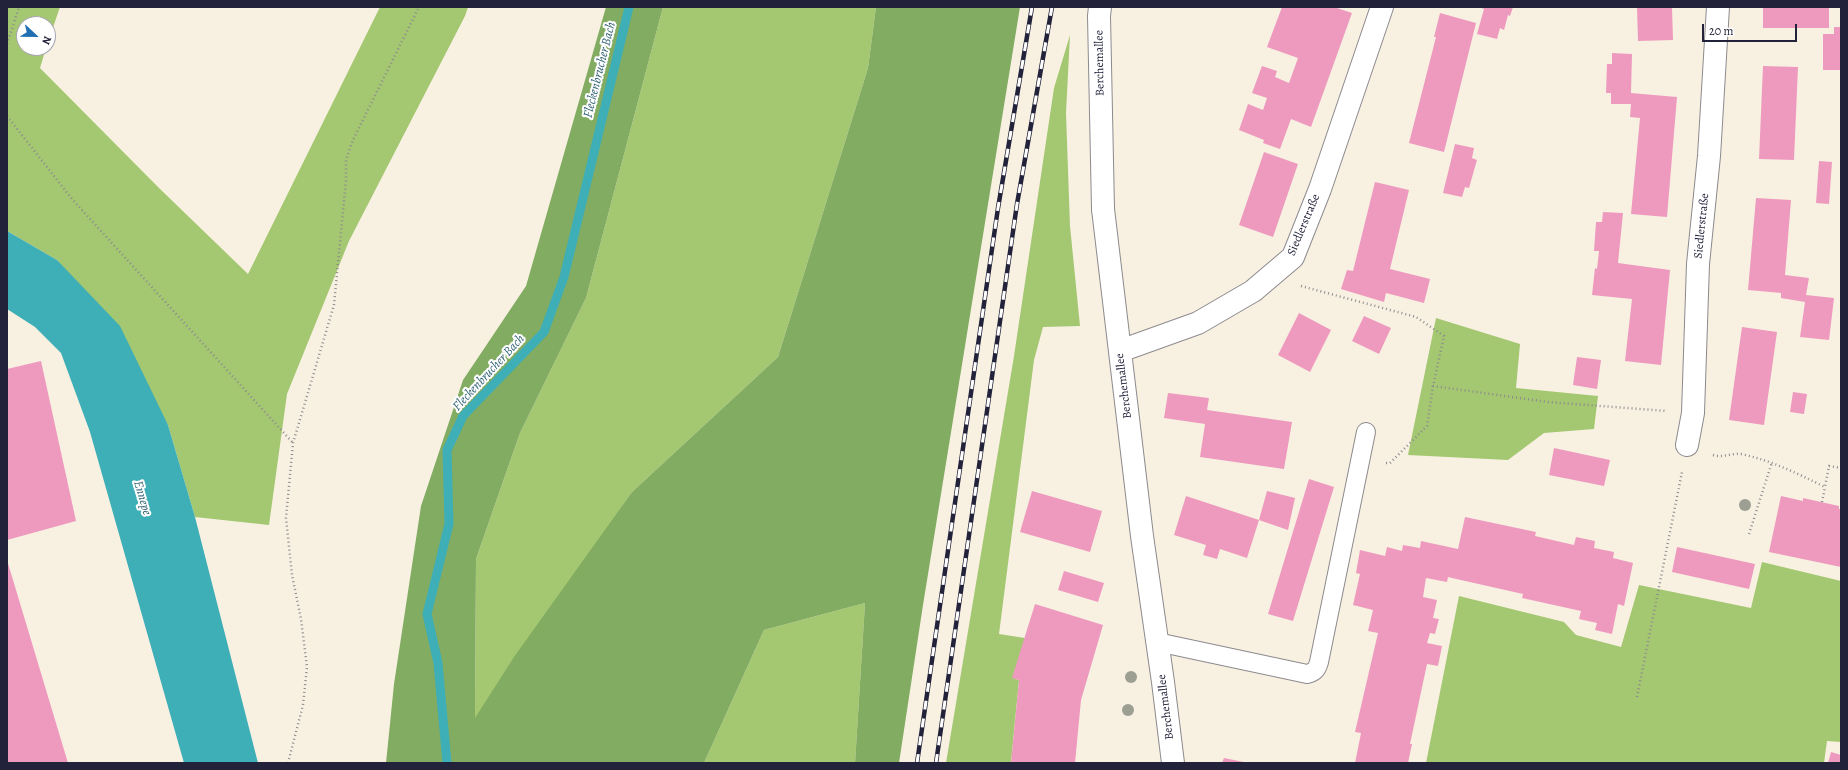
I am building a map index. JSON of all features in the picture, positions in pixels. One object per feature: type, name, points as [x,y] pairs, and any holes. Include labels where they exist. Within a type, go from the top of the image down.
[{"type":"street","name":"Berchemallee","points":[[1100,7],[1098,16],[1103,209],[1142,536],[1173,763]]},
{"type":"street","name":"Siedlerstraße","points":[[1120,352],[1198,323],[1253,291],[1293,257],[1320,189],[1382,7]]},
{"type":"street","name":"Siedlerstraße","points":[[1687,445],[1693,413],[1698,264],[1709,156],[1718,7]]},
{"type":"lane","points":[[1157,642],[1307,674],[1312,673],[1317,669],[1366,432]]},
{"type":"path","points":[[7,44],[20,7]]},
{"type":"path","points":[[288,763],[303,705],[307,667],[301,619],[292,575],[286,518],[293,444],[334,305],[346,180],[346,160],[353,140],[419,7]]},
{"type":"path","points":[[7,116],[72,199],[293,444]]},
{"type":"path","points":[[1269,277],[1416,317],[1444,336],[1433,386],[1427,426],[1390,463],[1360,460]]},
{"type":"path","points":[[1433,386],[1548,402],[1693,413]]},
{"type":"path","points":[[1637,697],[1687,445],[1716,456],[1738,454],[1772,462],[1825,487]]},
{"type":"path","points":[[1749,534],[1772,462]]},
{"type":"path","points":[[1822,502],[1829,466],[1841,468]]},
{"type":"green space","points":[[7,7],[60,7],[56,19],[56,16],[16,16],[16,56],[44,56],[40,68],[159,188],[248,274],[380,7],[468,7],[465,16],[349,241],[287,394],[269,525],[195,517],[168,425],[57,260],[7,231]]},
{"type":"green space","points":[[606,7],[663,7],[586,298],[520,433],[476,559],[475,718],[514,657],[632,492],[778,357],[868,68],[876,7],[1020,7],[923,605],[899,763],[855,763],[865,603],[764,630],[704,763],[386,763],[394,684],[421,506],[463,380],[526,286]]},
{"type":"green space","points":[[663,7],[876,7],[868,68],[778,357],[632,492],[475,719],[476,559],[520,433],[586,298]]},
{"type":"green space","points":[[1070,35],[1066,113],[1070,226],[1080,326],[1043,327],[1034,360],[999,634],[1025,638],[1013,678],[1019,680],[1011,763],[946,763],[1014,356],[1054,88]]},
{"type":"green space","points":[[1436,318],[1520,344],[1516,388],[1598,396],[1594,429],[1544,433],[1508,460],[1408,455]]},
{"type":"green space","points":[[1762,562],[1841,581],[1841,742],[1827,741],[1824,763],[1426,763],[1459,596],[1564,622],[1576,635],[1621,647],[1639,585],[1751,608]]},
{"type":"green space","points":[[865,603],[855,763],[704,763],[764,630]]},
{"type":"water","name":"Ennepe","points":[[7,231],[57,260],[120,326],[168,425],[195,517],[258,763],[184,763],[90,432],[61,353],[35,327],[7,309]]},
{"type":"building","points":[[1282,7],[1334,7],[1352,13],[1311,127],[1291,119],[1280,149],[1263,143],[1264,140],[1239,130],[1248,104],[1263,110],[1267,98],[1252,93],[1262,66],[1277,71],[1275,77],[1289,83],[1298,58],[1267,47]]},
{"type":"building","points":[[1479,7],[1513,7],[1510,16],[1508,15],[1504,30],[1500,28],[1497,39],[1477,34],[1484,9]]},
{"type":"building","points":[[1637,7],[1672,7],[1673,40],[1638,41]]},
{"type":"building","points":[[1763,7],[1829,7],[1829,28],[1763,28]]},
{"type":"building","points":[[1440,13],[1476,23],[1444,152],[1409,143],[1436,37],[1434,37]]},
{"type":"building","points":[[1834,27],[1841,27],[1841,70],[1823,70],[1823,34],[1834,34]]},
{"type":"building","points":[[1612,53],[1632,54],[1631,93],[1677,97],[1667,217],[1631,214],[1640,118],[1630,117],[1631,104],[1611,104],[1611,93],[1606,93],[1607,64],[1612,64]]},
{"type":"building","points":[[1763,66],[1798,67],[1794,160],[1759,159]]},
{"type":"building","points":[[1455,144],[1474,148],[1472,158],[1477,160],[1469,188],[1465,187],[1462,197],[1443,193]]},
{"type":"building","points":[[1264,152],[1298,164],[1273,237],[1239,225]]},
{"type":"building","points":[[1819,161],[1832,162],[1829,204],[1816,203]]},
{"type":"building","points":[[1375,182],[1409,190],[1390,269],[1430,279],[1424,303],[1386,293],[1384,302],[1341,289],[1347,270],[1353,271]]},
{"type":"building","points":[[1756,198],[1791,200],[1785,275],[1809,278],[1806,295],[1834,298],[1829,340],[1800,337],[1805,302],[1781,298],[1781,293],[1748,290]]},
{"type":"building","points":[[1603,212],[1623,213],[1618,263],[1670,270],[1661,365],[1625,361],[1632,299],[1592,295],[1595,268],[1597,269],[1599,251],[1594,251],[1596,222],[1602,222]]},
{"type":"building","points":[[1299,313],[1331,330],[1310,372],[1278,355]]},
{"type":"building","points":[[1364,316],[1391,328],[1379,354],[1352,341]]},
{"type":"building","points":[[1742,327],[1777,332],[1764,425],[1729,420]]},
{"type":"building","points":[[1577,357],[1601,360],[1597,389],[1573,385]]},
{"type":"building","points":[[41,361],[76,521],[7,540],[7,369]]},
{"type":"building","points":[[1793,392],[1807,394],[1804,414],[1790,412]]},
{"type":"building","points":[[1168,393],[1209,398],[1207,410],[1292,422],[1284,469],[1200,457],[1205,424],[1164,418]]},
{"type":"building","points":[[1554,448],[1610,460],[1604,486],[1549,475]]},
{"type":"building","points":[[1309,479],[1334,487],[1293,621],[1268,614]]},
{"type":"building","points":[[1032,491],[1102,511],[1090,552],[1020,532]]},
{"type":"building","points":[[1267,491],[1295,498],[1288,530],[1259,520]]},
{"type":"building","points":[[1186,496],[1259,520],[1247,558],[1220,549],[1217,559],[1203,555],[1206,545],[1174,535]]},
{"type":"building","points":[[1781,496],[1803,501],[1803,498],[1839,506],[1839,509],[1841,509],[1841,567],[1769,552]]},
{"type":"building","points":[[1465,517],[1536,532],[1535,536],[1574,545],[1576,537],[1595,541],[1594,548],[1614,552],[1613,558],[1633,563],[1624,606],[1618,604],[1612,634],[1595,630],[1597,623],[1579,619],[1581,611],[1522,598],[1523,594],[1448,577],[1447,582],[1426,578],[1423,597],[1437,600],[1433,618],[1439,619],[1435,634],[1430,633],[1427,643],[1442,646],[1438,666],[1427,664],[1410,744],[1412,744],[1408,763],[1355,763],[1361,733],[1355,732],[1378,633],[1368,631],[1373,610],[1353,605],[1360,574],[1356,573],[1360,550],[1385,556],[1387,547],[1402,551],[1403,545],[1420,548],[1421,541],[1458,549]]},
{"type":"building","points":[[1677,547],[1755,564],[1749,589],[1672,572]]},
{"type":"building","points":[[7,560],[68,763],[7,763]]},
{"type":"building","points":[[1064,571],[1104,583],[1098,602],[1058,590]]},
{"type":"building","points":[[1035,604],[1103,625],[1081,700],[1075,763],[1011,763],[1019,680],[1012,678]]},
{"type":"building","points":[[1831,752],[1841,755],[1841,763],[1828,763]]},
{"type":"building","points":[[1224,758],[1244,762],[1244,763],[1222,763]]},
{"type":"waterway","name":"Fleckenbrucher Bach","points":[[447,763],[438,663],[427,614],[449,524],[447,450],[463,416],[544,332],[564,277],[629,7]]},
{"type":"railway","points":[[917,763],[998,208],[1032,7]]},
{"type":"railway","points":[[936,763],[1017,204],[1052,7]]}]
